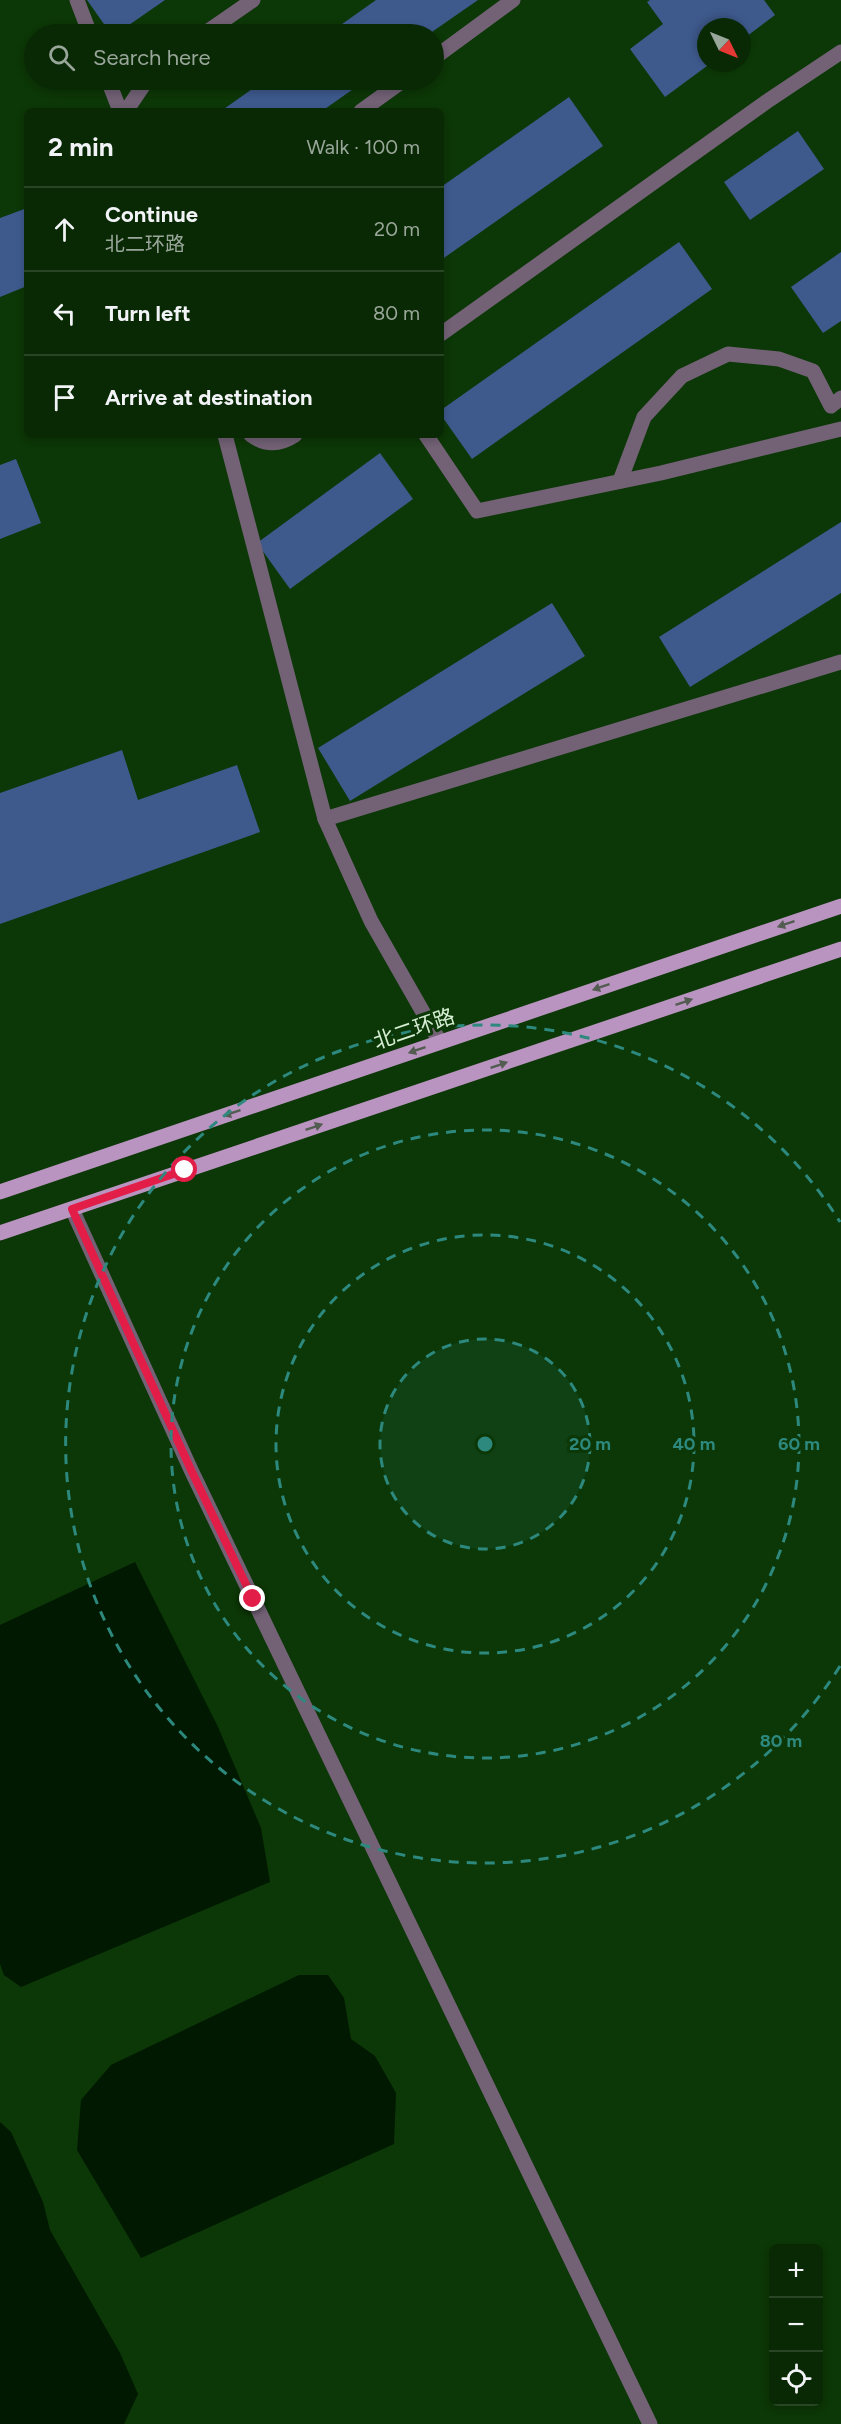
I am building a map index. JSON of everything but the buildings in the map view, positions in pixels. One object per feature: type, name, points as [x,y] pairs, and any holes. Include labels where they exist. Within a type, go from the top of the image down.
[{"type":"main road","name":"北二环路","points":[[0,1192],[841,906]]},
{"type":"main road","points":[[0,1233],[841,949]]},
{"type":"street","points":[[76,0],[86,24]]},
{"type":"street","points":[[219,24],[254,0]]},
{"type":"street","points":[[444,51],[513,0]]},
{"type":"street","points":[[444,332],[768,100],[841,52]]},
{"type":"street","points":[[112,90],[119,108]]},
{"type":"street","points":[[128,108],[140,90]]},
{"type":"street","points":[[366,108],[390,90]]},
{"type":"street","points":[[620,482],[644,417],[682,376],[728,354],[779,359],[813,371],[831,406],[841,398]]},
{"type":"street","points":[[428,438],[477,511],[620,482],[841,429]]},
{"type":"street","points":[[226,438],[326,819],[371,921],[440,1042]]},
{"type":"street","points":[[256,438],[263,443],[284,442],[290,438]]},
{"type":"street","points":[[326,819],[841,662]]},
{"type":"street","points":[[72,1209],[197,1483],[650,2424]]},
{"type":"shaded area","points":[[135,1562],[218,1727],[261,1828],[270,1882],[21,1987],[4,1975],[0,1964],[0,1625]]},
{"type":"shaded area","points":[[299,1975],[328,1975],[344,1998],[351,2039],[375,2056],[396,2093],[394,2144],[141,2258],[77,2150],[81,2100],[111,2065]]},
{"type":"shaded area","points":[[0,2122],[11,2132],[43,2202],[50,2230],[120,2353],[138,2394],[124,2424],[0,2424]]},
{"type":"route","points":[[185,1170],[72,1209],[192,1472],[253,1599]]}]
